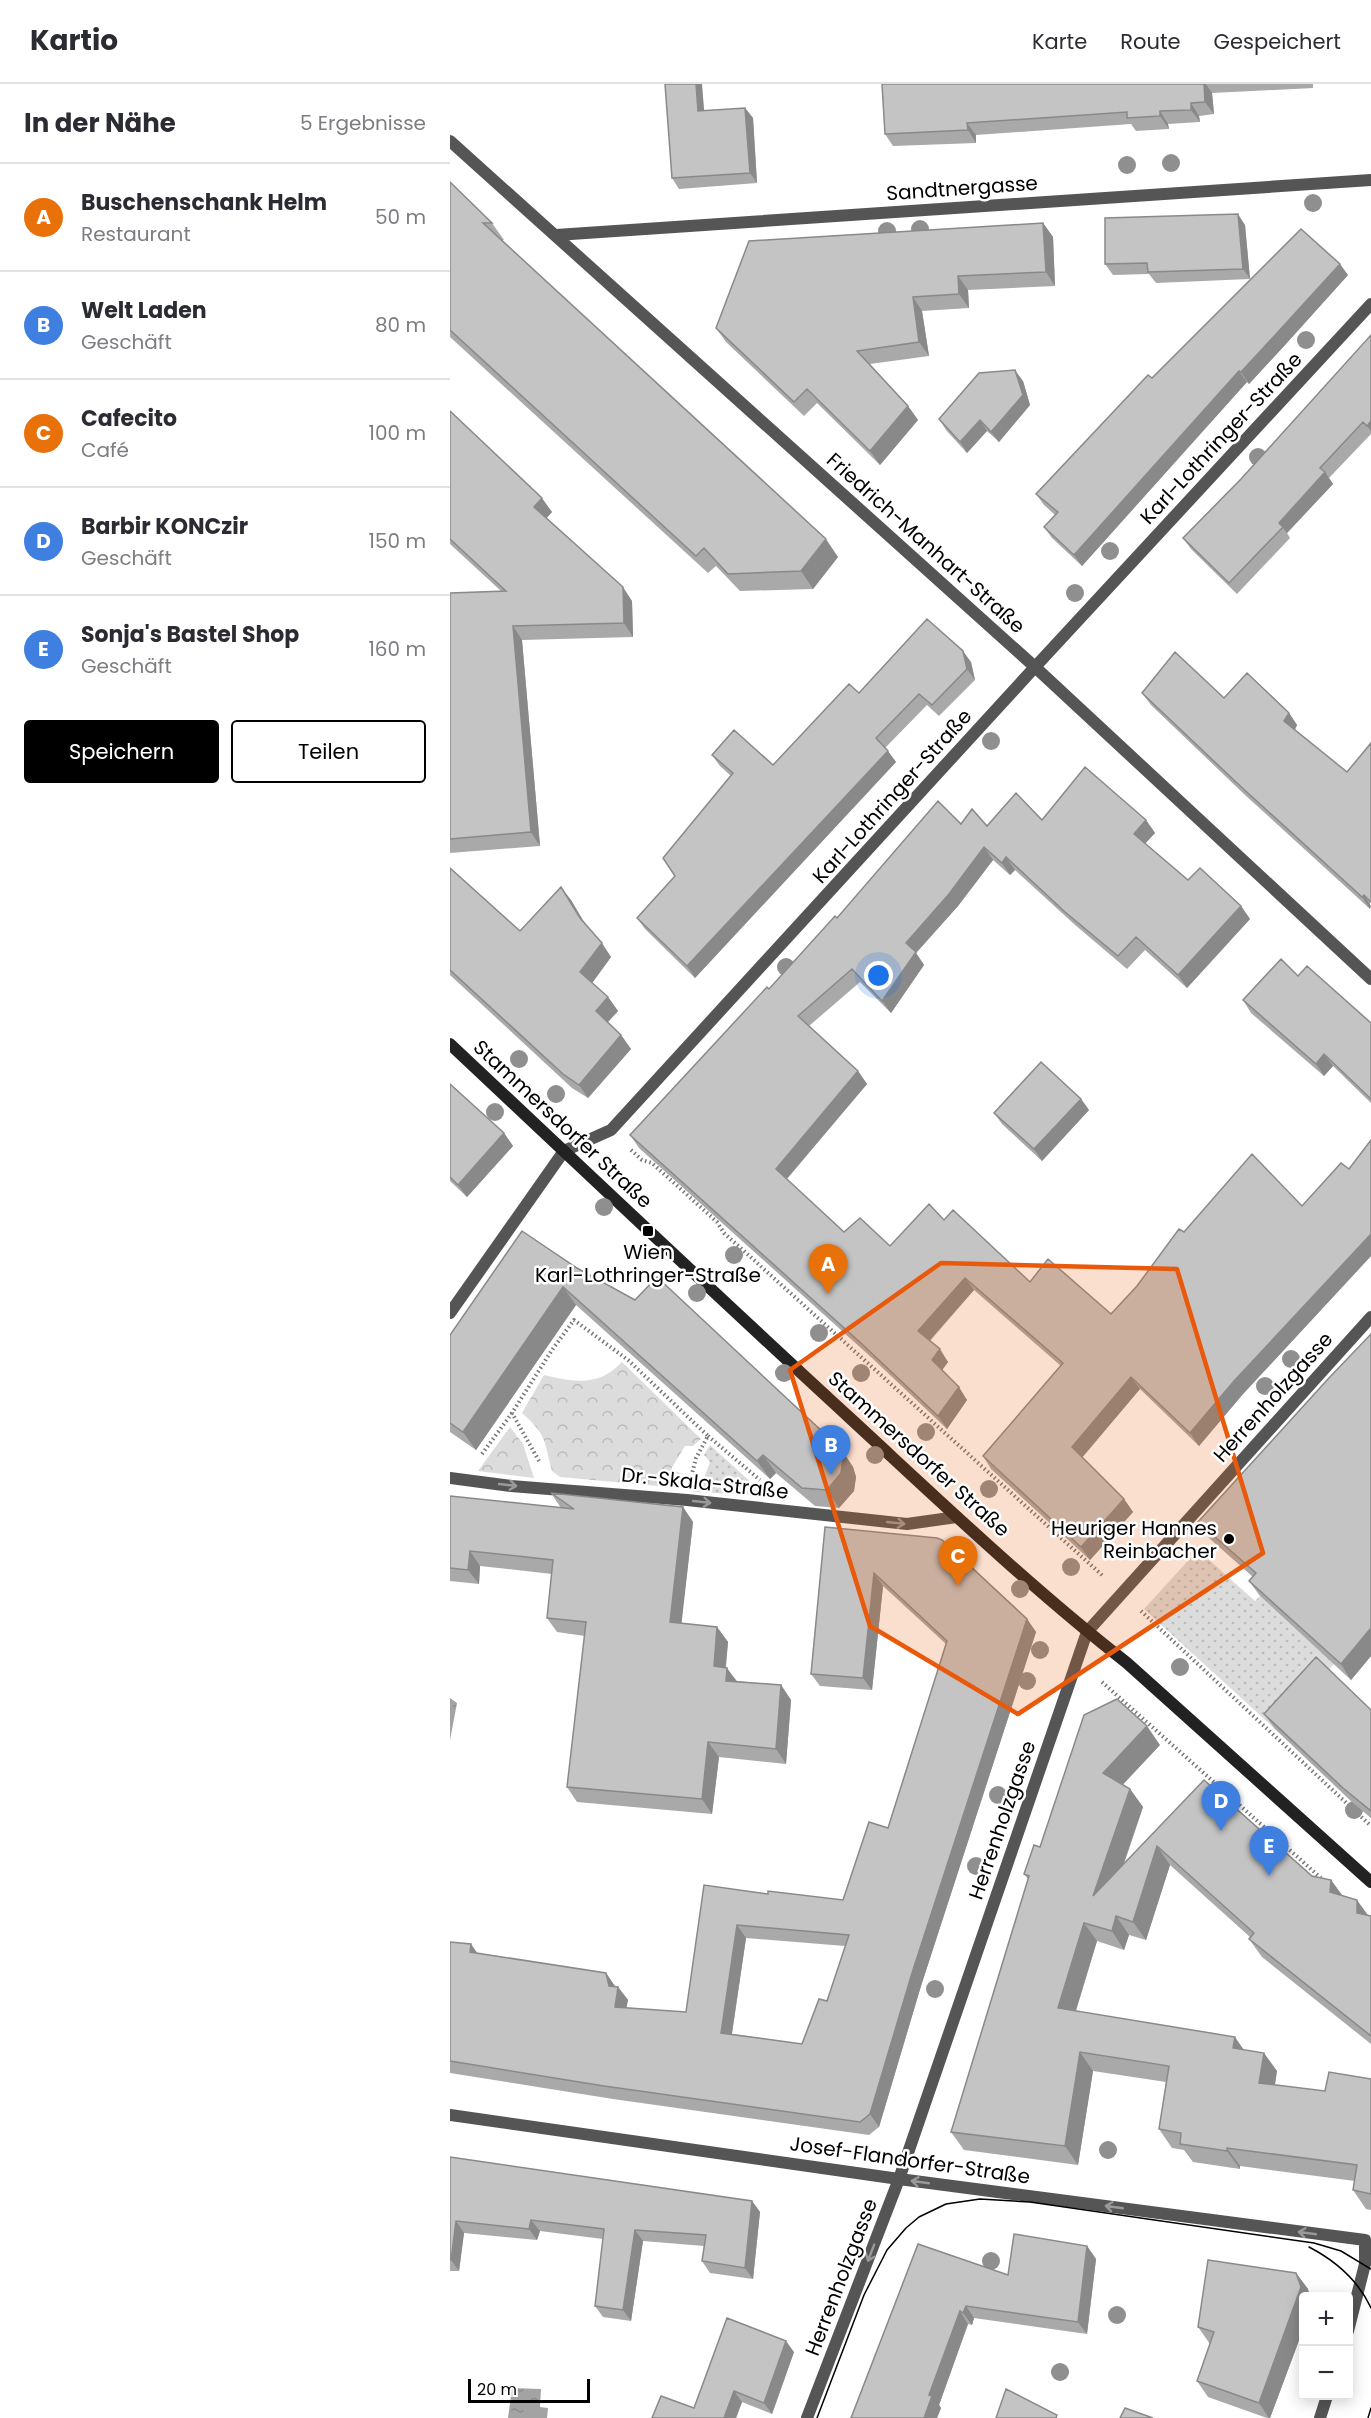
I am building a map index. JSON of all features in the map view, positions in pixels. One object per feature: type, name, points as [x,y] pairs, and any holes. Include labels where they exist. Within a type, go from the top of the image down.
[{"type":"main road","name":"Stammersdorfer Straße","points":[[450,1044],[957,1517],[1127,1664],[1371,1882]]},
{"type":"street","name":"Friedrich-Manhart-Straße","points":[[450,141],[1035,667],[1371,979]]},
{"type":"street","name":"Sandtnergasse","points":[[556,235],[1371,180]]},
{"type":"street","name":"Karl-Lothringer-Straße","points":[[564,1151],[611,1130],[1371,304]]},
{"type":"street","points":[[450,1313],[564,1151]]},
{"type":"street","name":"Herrenholzgasse","points":[[807,2418],[899,2179],[1088,1632],[1371,1317]]},
{"type":"street","name":"Dr.-Skala-Straße","points":[[450,1478],[511,1486],[687,1500],[907,1524],[957,1517]]},
{"type":"street","name":"Josef-Flandorfer-Straße","points":[[450,2115],[899,2179],[1365,2240],[1365,2264],[1353,2311]]},
{"type":"street","points":[[1320,2418],[1326,2400]]},
{"type":"path","points":[[611,1130],[642,1160],[652,1163],[717,1222],[724,1233],[1122,1594],[1371,1827]]},
{"type":"path","points":[[465,1479],[574,1320],[628,1360],[792,1511]]},
{"type":"path","points":[[512,1413],[538,1457],[546,1488]]},
{"type":"path","points":[[687,1500],[696,1458],[708,1436]]},
{"type":"highlighted area","points":[[941,1263],[1177,1269],[1263,1553],[1018,1714],[870,1626],[790,1370]]},
{"type":"green space","points":[[622,1362],[701,1439],[693,1446],[685,1446],[671,1469],[682,1474],[680,1488],[560,1477],[552,1471],[546,1445],[540,1433],[522,1413],[544,1375],[576,1381],[595,1379],[604,1376]]},
{"type":"green space","points":[[510,1427],[523,1444],[534,1478],[478,1471]]},
{"type":"green space","points":[[710,1445],[754,1485],[757,1495],[693,1492],[695,1485],[702,1483],[710,1462],[704,1455]]},
{"type":"green space","points":[[1198,1550],[1255,1601],[1260,1596],[1334,1664],[1275,1729],[1144,1609]]},
{"type":"water","points":[[450,1698],[457,1703],[450,1740]]},
{"type":"water","points":[[512,2388],[541,2389],[540,2407],[548,2408],[547,2418],[508,2418]]},
{"type":"building","points":[[665,84],[696,84],[698,111],[745,108],[750,173],[672,178]]},
{"type":"building","points":[[882,84],[1204,84],[1205,102],[1191,103],[1191,110],[1160,111],[1160,116],[1127,118],[1127,112],[967,123],[968,130],[885,134]]},
{"type":"building","points":[[450,182],[492,223],[483,223],[826,539],[801,571],[728,574],[704,548],[696,556],[450,330]]},
{"type":"building","points":[[1238,214],[1243,269],[1148,272],[1147,263],[1105,264],[1105,218]]},
{"type":"building","points":[[1043,223],[1046,272],[958,276],[959,294],[913,297],[919,342],[857,351],[908,406],[870,451],[807,389],[794,402],[716,328],[749,241]]},
{"type":"building","points":[[1301,229],[1340,264],[1241,372],[1239,371],[1074,555],[1044,527],[1058,512],[1036,494],[1148,375],[1152,378]]},
{"type":"building","points":[[1371,335],[1371,421],[1367,426],[1363,422],[1320,468],[1325,472],[1279,523],[1283,527],[1229,583],[1183,538],[1241,479]]},
{"type":"building","points":[[1015,370],[1023,395],[991,432],[980,420],[960,442],[939,419],[979,373]]},
{"type":"building","points":[[450,411],[542,498],[534,507],[623,587],[624,623],[513,626],[531,832],[450,839],[450,593],[506,591],[450,539]]},
{"type":"building","points":[[927,619],[963,651],[967,669],[932,705],[919,694],[876,738],[888,751],[687,966],[637,918],[675,876],[663,858],[733,773],[712,755],[734,730],[773,765],[849,684],[859,693]]},
{"type":"building","points":[[1175,652],[1224,698],[1247,673],[1289,713],[1284,721],[1347,772],[1371,743],[1371,902],[1364,895],[1362,897],[1237,783],[1142,693]]},
{"type":"building","points":[[1085,767],[1146,820],[1134,834],[1188,880],[1200,868],[1241,906],[1178,975],[1136,937],[1118,956],[1065,912],[1006,857],[1002,863],[984,847],[949,894],[906,943],[916,952],[882,1001],[852,969],[798,1016],[858,1071],[776,1169],[844,1232],[860,1218],[890,1246],[929,1204],[944,1220],[953,1210],[1030,1282],[1048,1259],[1111,1314],[1137,1286],[1179,1229],[1184,1232],[1252,1154],[1302,1206],[1341,1163],[1349,1169],[1371,1140],[1371,1234],[1234,1381],[1190,1433],[1131,1377],[1072,1447],[1124,1499],[1081,1547],[983,1456],[1063,1363],[965,1278],[918,1331],[940,1349],[932,1360],[959,1387],[938,1416],[863,1345],[630,1135],[767,987],[769,989],[835,916],[837,918],[938,801],[961,824],[972,809],[987,826],[1016,793],[1042,820]]},
{"type":"building","points":[[450,868],[520,931],[561,887],[580,918],[602,943],[580,972],[608,997],[596,1011],[621,1035],[579,1085],[563,1074],[450,970]]},
{"type":"building","points":[[1281,959],[1298,976],[1307,966],[1371,1023],[1371,1099],[1324,1054],[1316,1064],[1243,1000]]},
{"type":"building","points":[[1041,1062],[1081,1099],[1034,1149],[994,1113]]},
{"type":"building","points":[[450,1084],[504,1133],[458,1185],[450,1177]]},
{"type":"building","points":[[522,1231],[577,1268],[635,1300],[657,1277],[841,1449],[843,1459],[841,1473],[827,1490],[802,1488],[763,1455],[757,1461],[563,1287],[463,1432],[450,1423],[450,1335]]},
{"type":"building","points":[[1371,1334],[1371,1628],[1341,1664],[1249,1581],[1256,1573],[1198,1522]]},
{"type":"building","points":[[551,1493],[683,1507],[670,1622],[717,1627],[714,1666],[727,1668],[726,1681],[781,1685],[776,1749],[708,1742],[702,1799],[567,1787],[586,1622],[547,1618],[553,1560],[470,1551],[468,1570],[450,1568],[450,1496],[574,1509]]},
{"type":"building","points":[[825,1527],[942,1540],[1027,1619],[912,1973],[870,2114],[860,2122],[604,2086],[450,2061],[450,1942],[471,1944],[470,1952],[606,1973],[609,1986],[618,1987],[615,2007],[686,2012],[704,1885],[768,1894],[768,1891],[843,1900],[869,1822],[888,1828],[947,1641],[874,1573],[863,1678],[811,1674]],"holes":[[[737,1925],[849,1935],[827,2001],[819,1999],[802,2044],[721,2033]]]},
{"type":"building","points":[[1316,1657],[1371,1710],[1371,1811],[1264,1714]]},
{"type":"building","points":[[1117,1699],[1147,1726],[1103,1773],[1130,1789],[1093,1896],[1204,1780],[1312,1876],[1331,1880],[1330,1892],[1357,1900],[1357,1913],[1371,1916],[1371,2036],[1249,1939],[1254,1933],[1157,1846],[1133,1922],[1116,1916],[1112,1931],[1084,1923],[1058,2008],[1235,2037],[1233,2048],[1264,2053],[1259,2083],[1325,2091],[1329,2072],[1371,2079],[1371,2194],[1353,2190],[1357,2165],[1180,2144],[1181,2133],[1159,2129],[1169,2066],[1080,2052],[1065,2146],[951,2132],[1029,1876],[1024,1874],[1034,1845],[1040,1847],[1084,1715]]},
{"type":"building","points":[[450,2157],[752,2201],[745,2268],[702,2261],[706,2235],[635,2230],[623,2310],[595,2306],[604,2229],[531,2220],[529,2229],[456,2221],[450,2260]]},
{"type":"building","points":[[1014,2234],[1087,2246],[1078,2322],[966,2306],[963,2313],[960,2311],[929,2395],[932,2396],[924,2418],[851,2418],[918,2244],[1008,2275]]},
{"type":"building","points":[[1208,2260],[1296,2273],[1301,2287],[1259,2403],[1197,2381],[1214,2332],[1198,2327]]},
{"type":"building","points":[[727,2318],[786,2341],[764,2403],[734,2391],[724,2418],[652,2418],[661,2396],[694,2408]]},
{"type":"building","points":[[1006,2389],[1057,2415],[1056,2418],[996,2418]]},
{"type":"building","points":[[1125,2408],[1153,2418],[1120,2418]]},
{"type":"tram line","points":[[817,2418],[864,2295],[887,2250],[919,2217],[946,2204],[980,2199],[1030,2202],[1314,2243],[1341,2251],[1371,2269]]},
{"type":"tram line","points":[[1309,2247],[1328,2258],[1345,2272],[1360,2289],[1371,2308]]},
{"type":"tram line","points":[[1368,2418],[1371,2408]]},
{"type":"place","name":"Wien Karl-Lothringer-Straße","points":[[648,1231]]},
{"type":"place","name":"Buschenschank Helm","points":[[828,1294]]},
{"type":"place","name":"Welt Laden","points":[[831,1475]]},
{"type":"place","name":"Heuriger Hannes Reinbacher","points":[[1229,1539]]},
{"type":"place","name":"Cafecito","points":[[958,1586]]},
{"type":"place","name":"Barbir KONCzir","points":[[1221,1831]]},
{"type":"place","name":"Sonja's Bastel Shop","points":[[1269,1876]]}]
